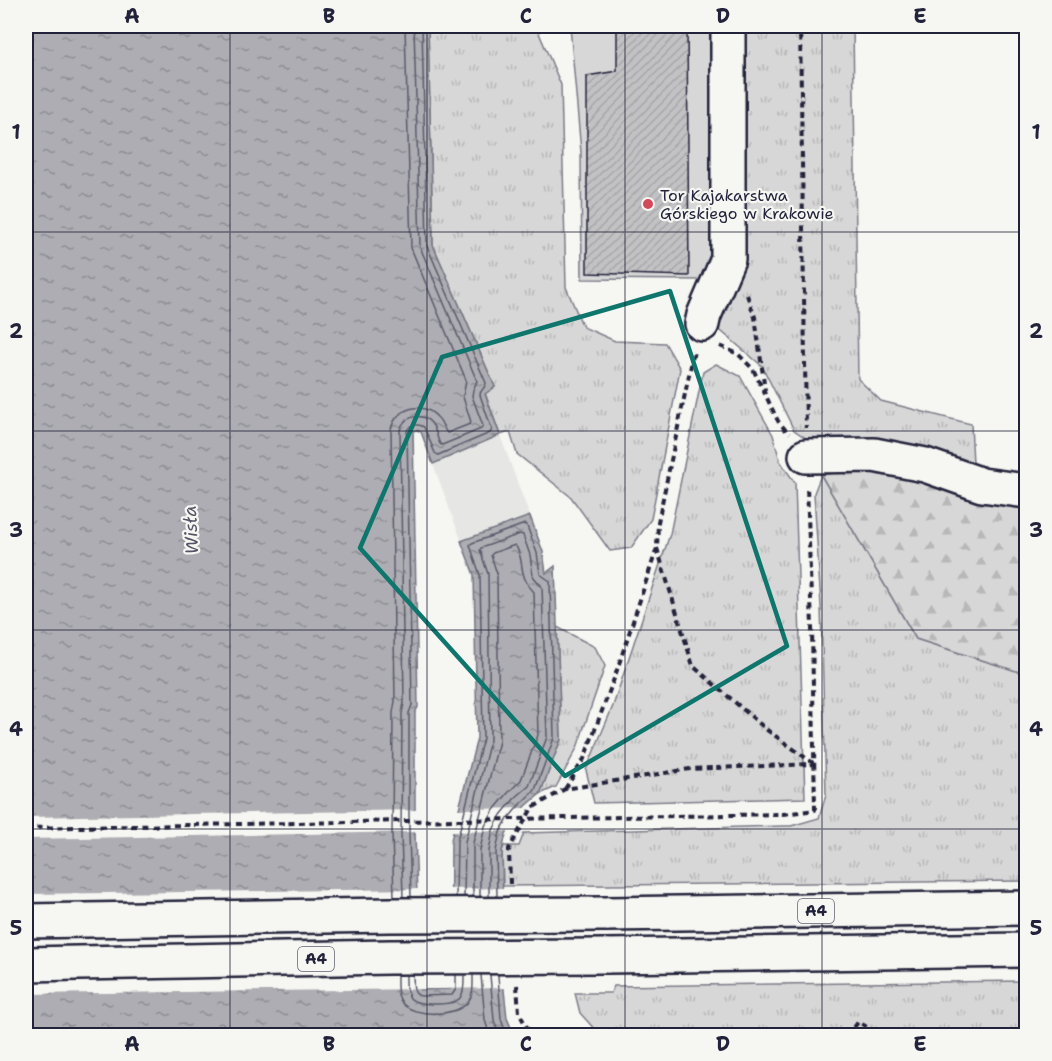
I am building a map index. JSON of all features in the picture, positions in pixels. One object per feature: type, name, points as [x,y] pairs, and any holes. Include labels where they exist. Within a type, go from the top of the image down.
[{"type":"main road","points":[[700,330],[704,315],[728,260],[728,26]]},
{"type":"main road","points":[[806,456],[874,455],[926,465],[982,485],[1026,491]]},
{"type":"main road","name":"A4","points":[[26,921],[1026,908]]},
{"type":"main road","name":"A4","points":[[26,964],[390,957],[1026,950]]},
{"type":"path","points":[[26,828],[783,814],[815,810],[806,456],[800,26]]},
{"type":"path","points":[[728,260],[745,289],[755,317],[766,394]]},
{"type":"path","points":[[565,789],[584,759],[615,676],[657,548],[658,522],[700,330],[738,354],[753,369],[778,421],[806,456]]},
{"type":"path","points":[[657,548],[693,666],[767,730],[814,764]]},
{"type":"path","points":[[509,849],[532,808],[565,789],[690,769],[814,764]]},
{"type":"path","points":[[519,1013],[532,1035]]},
{"type":"path","points":[[848,1035],[858,1022],[883,1035]]},
{"type":"highlighted area","points":[[670,291],[787,646],[565,776],[360,548],[442,357]]},
{"type":"shaded area","points":[[500,435],[543,552],[474,575],[433,464]]},
{"type":"green space","points":[[428,26],[536,26],[561,85],[566,287],[583,327],[615,341],[665,343],[680,369],[651,519],[631,548],[610,551],[571,497],[517,454],[510,432],[500,435],[485,393],[495,387],[433,245]]},
{"type":"green space","name":"Tor Kajakarstwa Górskiego w Krakowie","points":[[570,26],[717,26],[715,257],[705,280],[582,279],[581,152]]},
{"type":"green space","points":[[736,26],[853,26],[858,379],[881,401],[971,424],[974,483],[822,449],[794,430],[762,366],[715,326]]},
{"type":"green space","points":[[716,364],[740,376],[773,435],[780,461],[795,483],[805,798],[594,803],[586,770],[613,706],[670,534],[703,372]]},
{"type":"green space","points":[[871,468],[1026,500],[1026,674],[916,639],[821,475]]},
{"type":"green space","points":[[821,475],[916,639],[1026,674],[1026,881],[503,886],[502,851],[504,846],[519,846],[524,833],[791,826],[819,818],[826,795],[821,606],[814,493]]},
{"type":"green space","points":[[557,627],[595,647],[605,666],[577,748],[556,787],[540,794],[561,739]]},
{"type":"green space","points":[[1026,981],[1026,1036],[598,1035],[580,1013],[575,993],[611,993],[614,986]]},
{"type":"water","name":"Wisła","points":[[26,26],[428,26],[433,245],[495,387],[485,394],[500,435],[433,464],[421,432],[413,431],[418,707],[415,713],[415,833],[420,990],[450,989],[451,840],[477,738],[474,575],[461,541],[530,516],[543,552],[546,573],[555,566],[561,739],[540,794],[512,823],[506,834],[502,851],[504,990],[507,1018],[514,1035],[26,1035]]},
{"type":"pier","points":[[528,808],[512,831],[450,832],[455,809]]},
{"type":"pier","points":[[418,810],[418,832],[26,839],[26,817]]},
{"type":"pier","points":[[506,888],[507,988],[26,994],[26,894],[420,889],[423,987],[447,987],[447,889]]},
{"type":"building","name":"Tor Kajakarstwa Górskiego w Krakowie","points":[[617,26],[687,26],[689,276],[587,273],[587,76],[617,71]]},
{"type":"place","name":"Tor Kajakarstwa Górskiego w Krakowie","points":[[648,204]]}]
